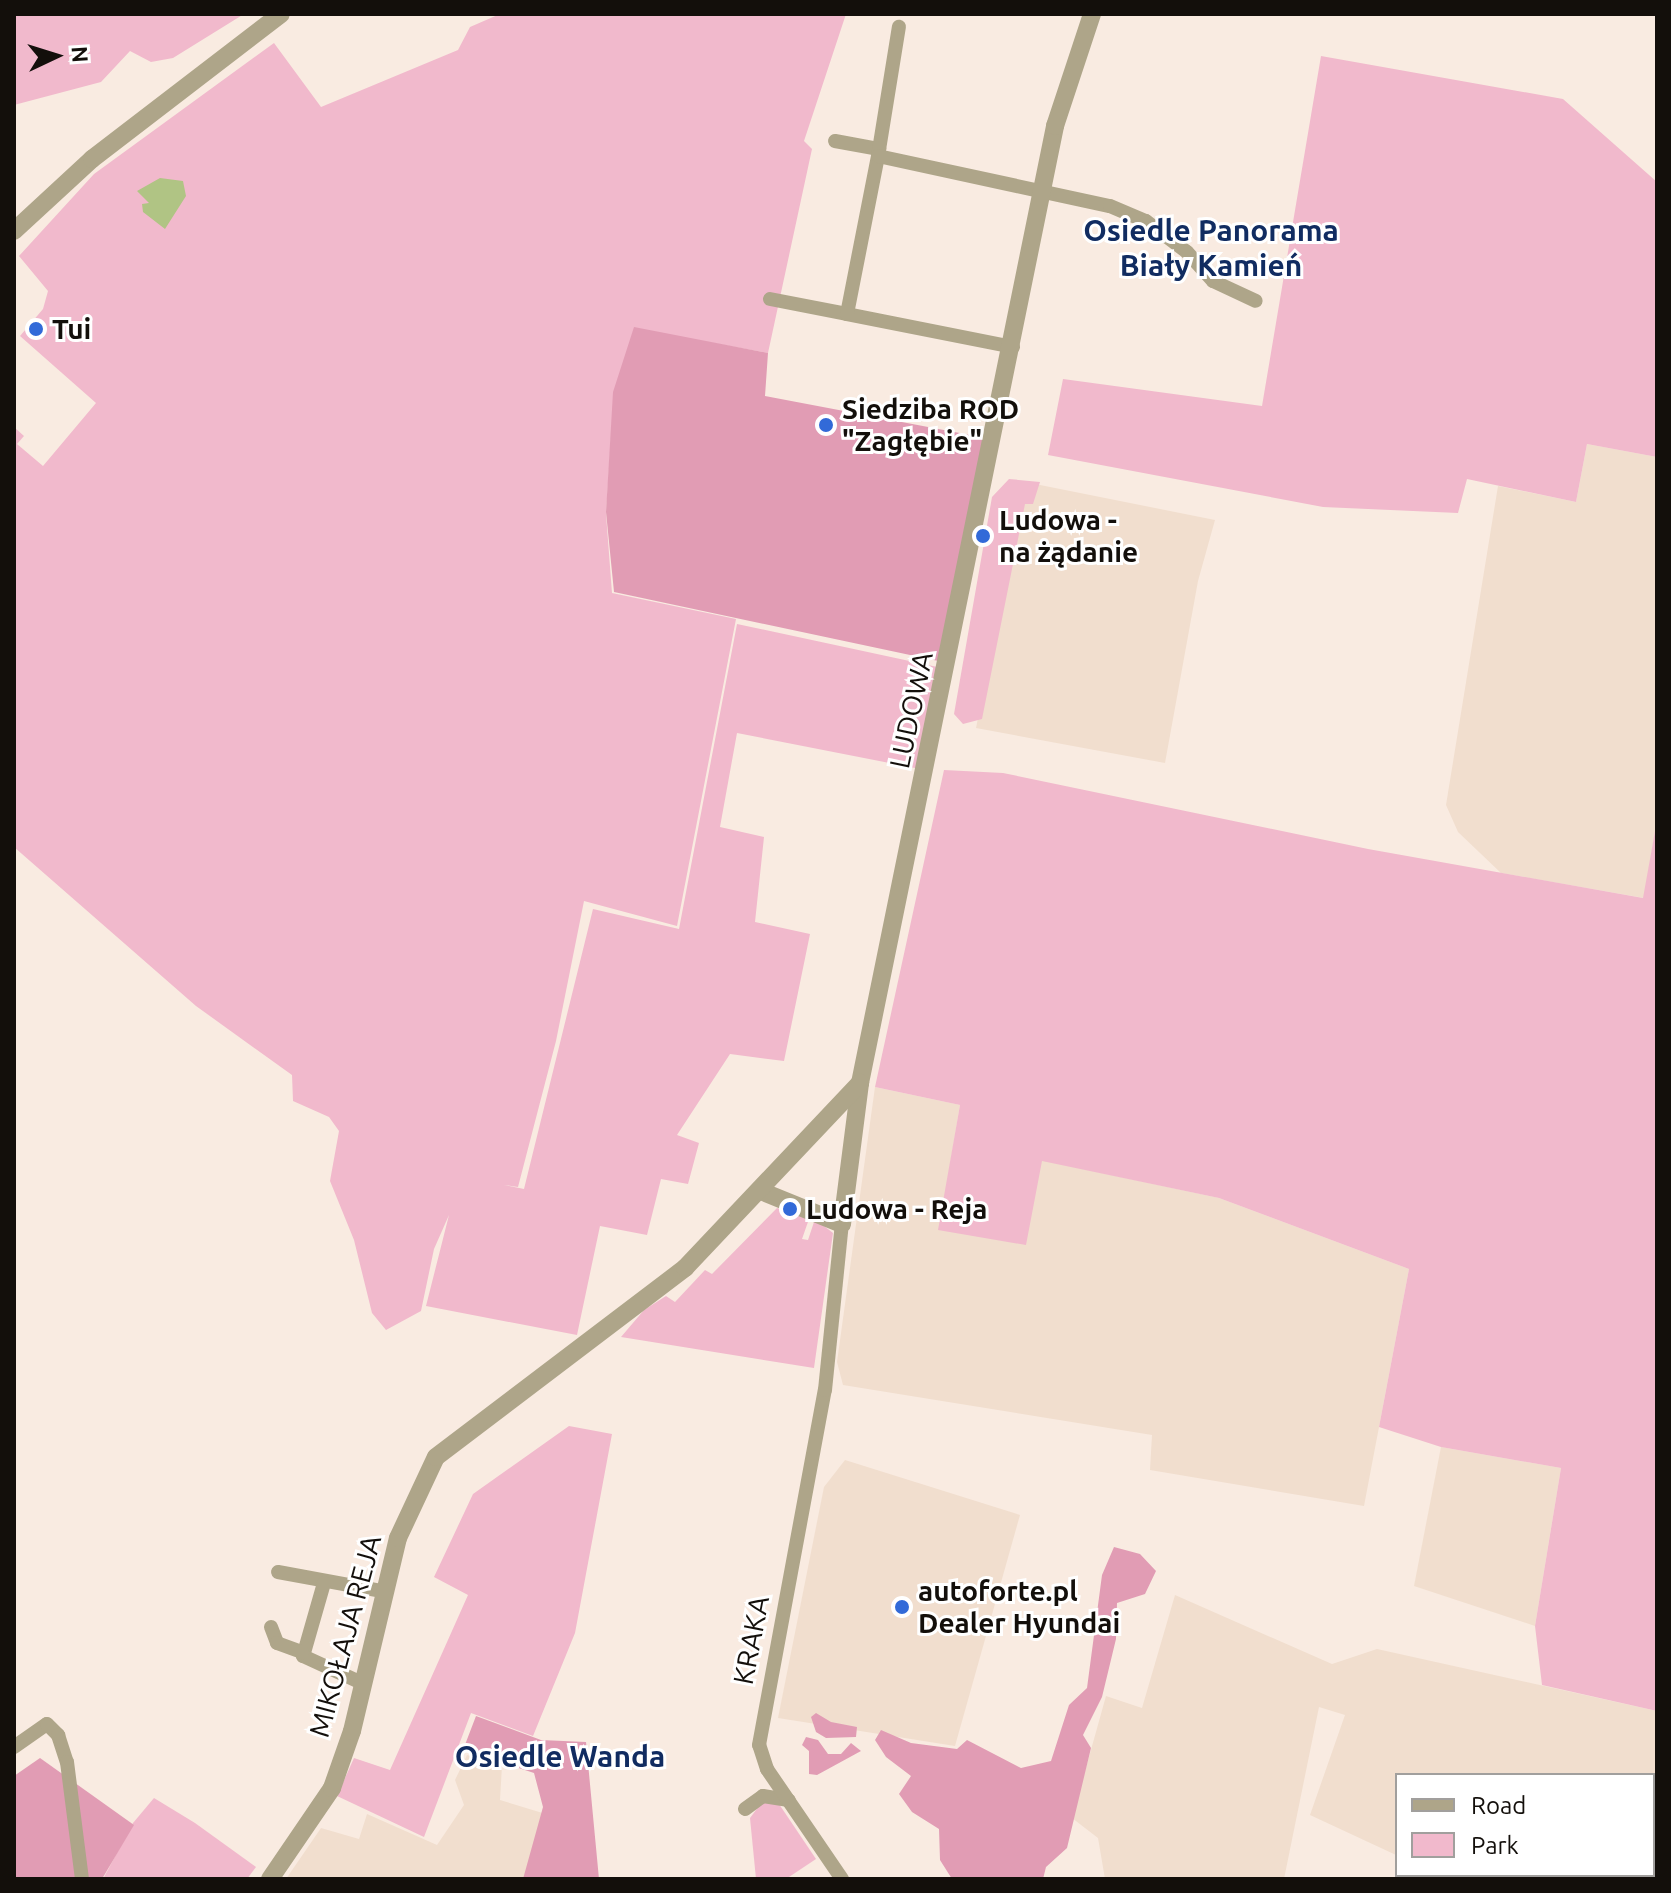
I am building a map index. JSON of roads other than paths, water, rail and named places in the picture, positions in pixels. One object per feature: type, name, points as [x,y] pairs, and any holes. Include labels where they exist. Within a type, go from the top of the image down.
[{"type":"street","points":[[14,231],[92,159],[281,14]]},
{"type":"street","name":"LUDOWA","points":[[825,1390],[860,1083],[1013,347],[1055,126],[1092,14]]},
{"type":"street","points":[[847,314],[899,27]]},
{"type":"street","points":[[835,141],[1110,206],[1146,221],[1187,252],[1213,281],[1256,301]]},
{"type":"street","points":[[770,299],[1013,347]]},
{"type":"street","points":[[842,1224],[761,1191],[860,1083]]},
{"type":"street","name":"MIKOŁAJA REJA","points":[[270,1879],[332,1788],[398,1538],[436,1457],[685,1268],[761,1191]]},
{"type":"street","name":"KRAKA","points":[[825,1390],[759,1745],[789,1800],[842,1879]]},
{"type":"street","points":[[278,1572],[324,1583],[382,1591]]},
{"type":"street","points":[[324,1583],[302,1652],[304,1659],[362,1683]]},
{"type":"street","points":[[271,1627],[277,1643],[302,1652]]},
{"type":"street","points":[[14,1747],[47,1724],[58,1735],[67,1762],[82,1879]]},
{"type":"street","points":[[745,1809],[763,1796],[789,1800]]},
{"type":"place","name":"Tui","points":[[36,329]]},
{"type":"place","name":"Siedziba ROD \"Zagłębie\"","points":[[826,425]]},
{"type":"place","name":"Ludowa - na żądanie","points":[[983,536]]},
{"type":"place","name":"Ludowa - Reja","points":[[790,1209]]},
{"type":"place","name":"autoforte.pl Dealer Hyundai","points":[[902,1607]]},
{"type":"district","name":"Osiedle Panorama Biały Kamień","points":[[1211,247]]},
{"type":"district","name":"Osiedle Wanda","points":[[560,1756]]}]
